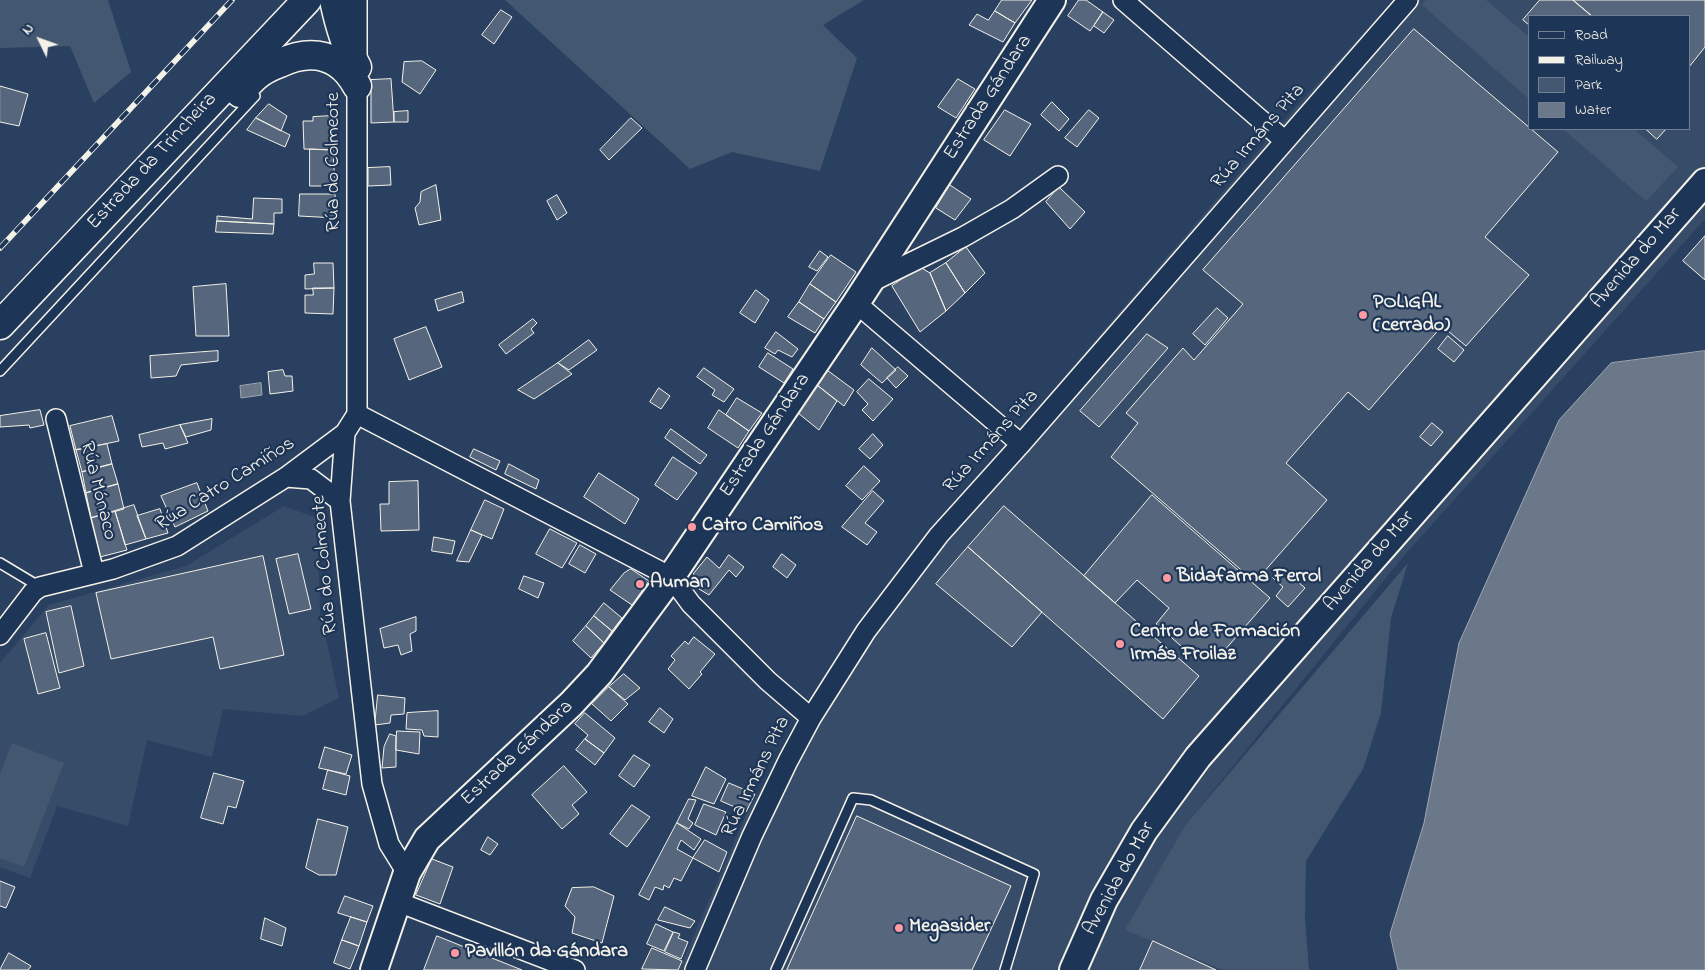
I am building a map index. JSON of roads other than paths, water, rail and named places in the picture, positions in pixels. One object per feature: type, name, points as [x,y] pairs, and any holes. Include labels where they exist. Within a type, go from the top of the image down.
[{"type":"highway","name":"Estrada da Trincheira","points":[[0,300],[281,0]]},
{"type":"highway","name":"Estrada da Trincheira","points":[[0,325],[307,0]]},
{"type":"highway","points":[[334,0],[346,45],[357,76]]},
{"type":"highway","points":[[118,199],[134,194],[148,186],[164,172],[257,75],[280,68],[300,55],[313,54],[329,58],[357,76]]},
{"type":"street","name":"Rúa do Colmeote","points":[[357,0],[357,414],[345,433],[340,501],[372,784],[389,844],[407,873]]},
{"type":"street","name":"Estrada Gándara","points":[[374,970],[407,873],[427,839],[571,704],[599,674],[671,577],[863,293],[1052,0]]},
{"type":"street","points":[[1123,0],[1285,141]]},
{"type":"street","name":"Rúa Irmáns Pita","points":[[695,970],[752,836],[811,718],[866,631],[939,535],[1021,444],[1408,0]]},
{"type":"street","points":[[1021,444],[863,293],[1012,209],[1058,176]]},
{"type":"street","name":"Avenida do Mar","points":[[1073,970],[1104,900],[1124,865],[1144,831],[1198,757],[1705,182]]},
{"type":"street","points":[[357,414],[671,577],[691,604],[768,680],[811,718]]},
{"type":"street","name":"Rúa Mónaco","points":[[56,419],[94,573]]},
{"type":"street","name":"Rúa Catro Camiños","points":[[40,586],[113,569],[177,546],[286,477],[345,433]]},
{"type":"street","points":[[286,477],[311,479],[340,501]]},
{"type":"street","points":[[0,635],[33,592],[40,586]]},
{"type":"street","points":[[398,902],[576,970]]},
{"type":"lane","points":[[0,371],[260,90]]},
{"type":"lane","points":[[0,563],[40,586]]},
{"type":"lane","points":[[776,970],[852,798],[871,800],[1034,874],[1005,970]]},
{"type":"water","points":[[1705,351],[1705,970],[1398,970],[1390,934],[1424,823],[1459,643],[1559,420],[1611,363]]},
{"type":"water","points":[[261,383],[262,395],[241,398],[240,386]]},
{"type":"railway","points":[[0,248],[232,0]]},
{"type":"place","name":"POLIGAL (cerrado)","points":[[1363,315]]},
{"type":"place","name":"Catro Camiños","points":[[692,527]]},
{"type":"place","name":"Bidafarma Ferrol","points":[[1167,578]]},
{"type":"place","name":"Auman","points":[[640,584]]},
{"type":"place","name":"Centro de Formación Irmás Froilaz","points":[[1120,644]]},
{"type":"place","name":"Megasider","points":[[899,928]]},
{"type":"place","name":"Pavillón da Gándara","points":[[455,953]]}]
